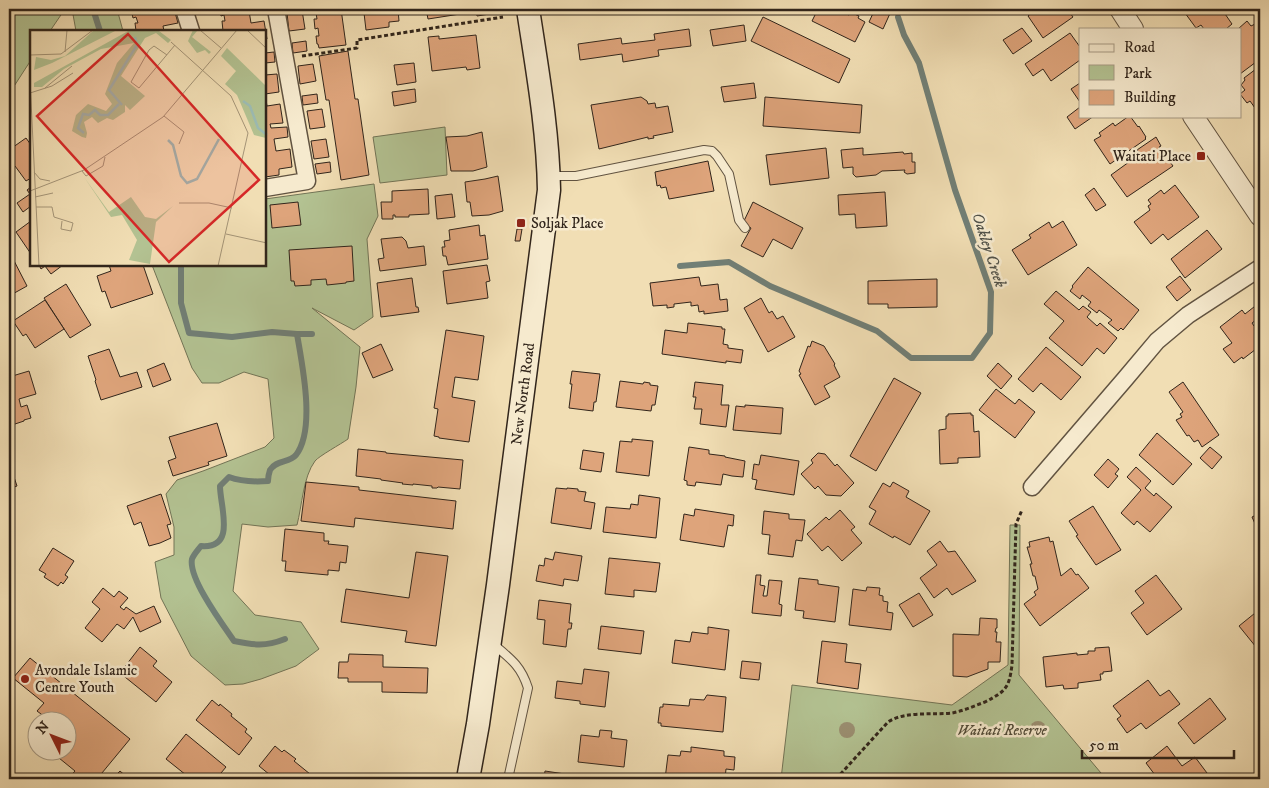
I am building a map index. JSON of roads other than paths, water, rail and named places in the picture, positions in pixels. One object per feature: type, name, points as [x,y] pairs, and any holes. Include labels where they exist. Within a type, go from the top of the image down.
[{"type":"main road","name":"New North Road","points":[[468,779],[498,585],[549,190],[549,162],[528,9]]},
{"type":"street","points":[[184,9],[191,30]]},
{"type":"street","points":[[266,188],[307,181],[276,9]]},
{"type":"street","points":[[1120,9],[1132,28]]},
{"type":"street","points":[[1194,118],[1260,216]]},
{"type":"street","points":[[1032,486],[1158,341],[1188,316],[1260,268]]},
{"type":"lane","points":[[549,176],[576,176],[704,150],[712,151],[729,174],[739,220],[745,228]]},
{"type":"lane","points":[[490,641],[520,669],[525,677],[528,688],[508,779]]},
{"type":"waterway","name":"Oakley Creek","points":[[93,9],[100,30]]},
{"type":"waterway","name":"Oakley Creek","points":[[680,266],[729,262],[770,286],[877,331],[911,358],[972,358],[990,333],[991,292],[955,190],[919,63],[904,35],[898,17]]},
{"type":"waterway","name":"Oakley Creek","points":[[181,266],[181,303],[189,333],[232,337],[272,332],[312,334]]},
{"type":"waterway","name":"Oakley Creek","points":[[285,639],[260,644],[234,641],[195,578],[192,559],[201,546],[212,545],[219,541],[223,534],[224,525],[220,486],[229,477],[248,481],[268,481],[270,470],[279,463],[293,458],[302,444],[305,429],[306,396],[297,334]]},
{"type":"place","name":"Waitati Place","points":[[1201,156]]},
{"type":"place","name":"Soljak Place","points":[[521,223]]},
{"type":"place","name":"Avondale Islamic Centre Youth","points":[[25,679]]},
{"type":"park label","name":"Waitati Reserve","points":[[1002,730]]}]
